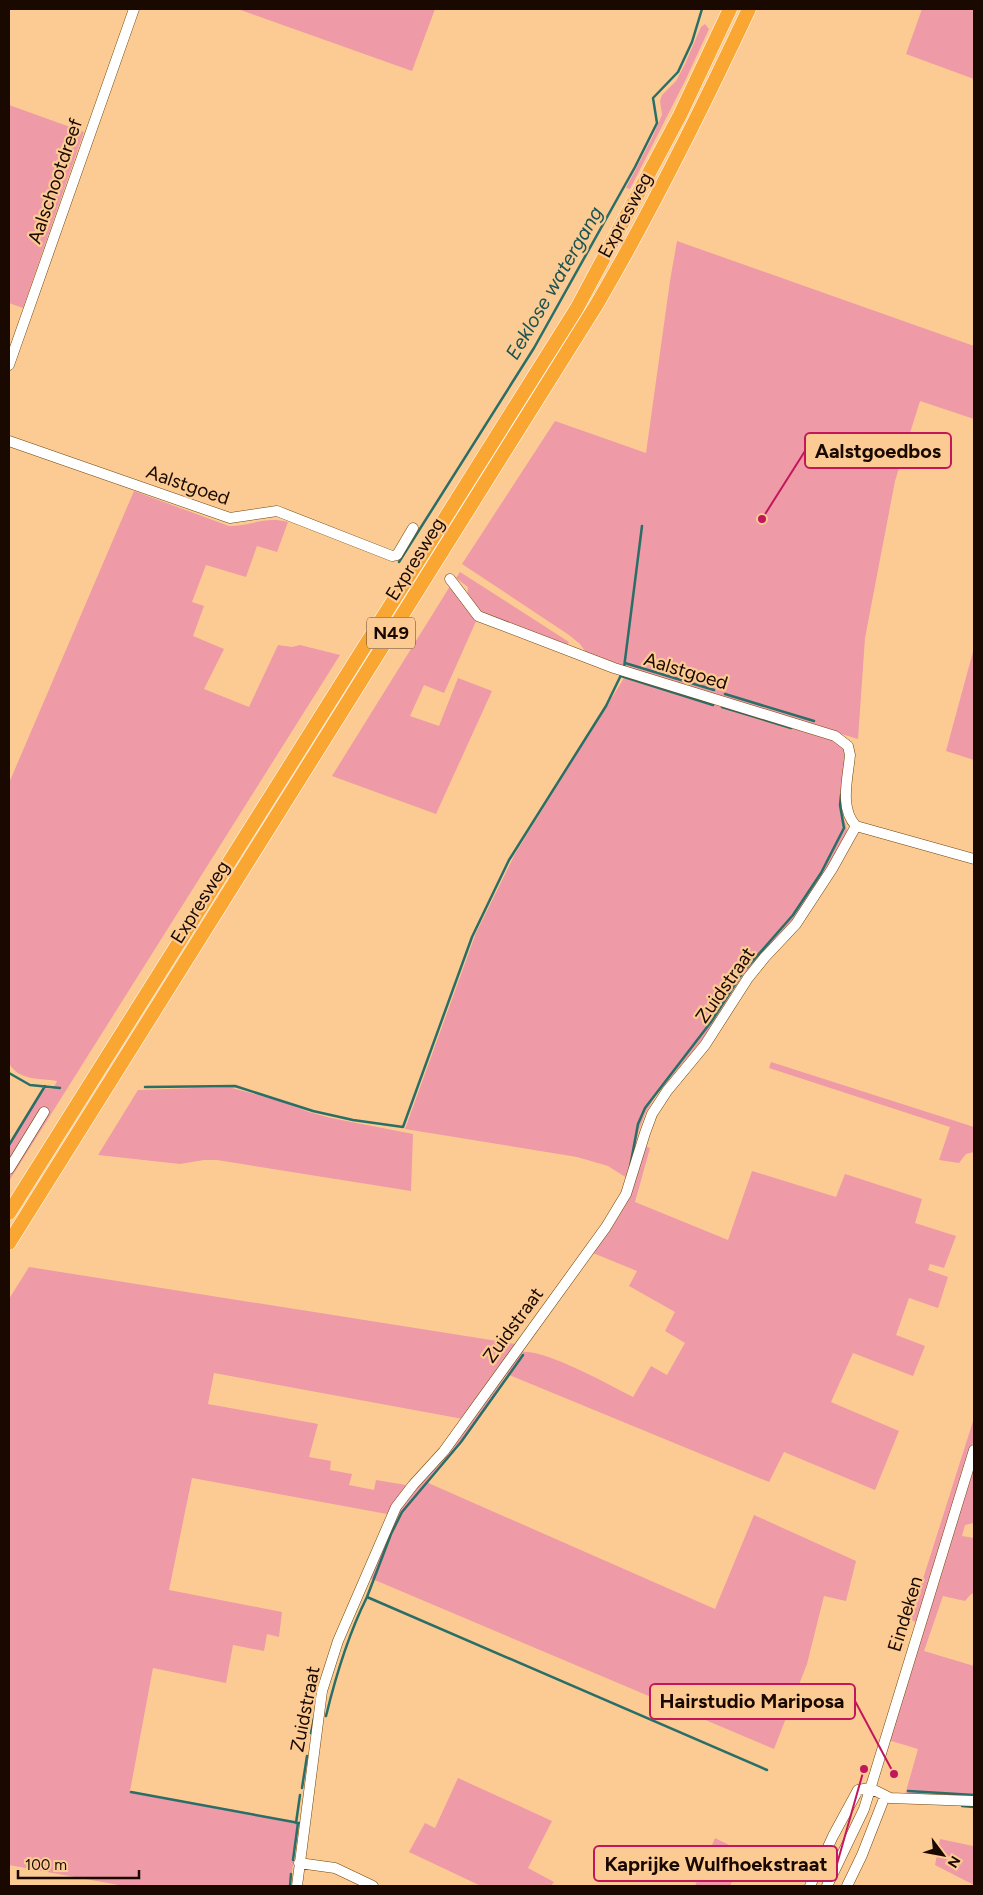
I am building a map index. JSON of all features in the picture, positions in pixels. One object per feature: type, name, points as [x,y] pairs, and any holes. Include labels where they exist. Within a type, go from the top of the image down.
[{"type":"highway","name":"Expresweg","points":[[9,1213],[577,308],[680,115],[730,9]]},
{"type":"highway","name":"Expresweg","points":[[9,1243],[597,304],[629,249],[694,125],[750,9]]},
{"type":"street","name":"Aalschootdreef","points":[[9,366],[134,9]]},
{"type":"street","name":"Aalstgoed","points":[[9,441],[230,518],[278,512],[392,556],[397,555],[413,528]]},
{"type":"street","name":"Aalstgoed","points":[[450,579],[478,616],[619,669],[835,736],[848,746],[850,755],[846,808],[850,820],[856,826]]},
{"type":"street","points":[[856,826],[974,859]]},
{"type":"street","name":"Zuidstraat","points":[[297,1886],[322,1691],[338,1641],[396,1507],[412,1485],[444,1451],[606,1227],[626,1194],[645,1133],[657,1106],[704,1045],[748,978],[796,924],[832,869],[856,826]]},
{"type":"street","points":[[9,1169],[44,1112]]},
{"type":"street","name":"Eindeken","points":[[827,1886],[864,1808],[974,1450]]},
{"type":"street","points":[[810,1886],[833,1836],[858,1790],[870,1788],[890,1798],[974,1801]]},
{"type":"street","points":[[847,1886],[862,1855],[885,1796]]},
{"type":"street","points":[[300,1864],[335,1868],[373,1886]]},
{"type":"shaded area","points":[[238,9],[435,9],[412,71]]},
{"type":"shaded area","points":[[922,9],[974,9],[974,79],[906,54]]},
{"type":"shaded area","points":[[705,24],[709,29],[685,81],[630,189],[626,188],[662,115],[660,101],[662,95],[676,81],[701,27]]},
{"type":"shaded area","points":[[9,105],[84,132],[23,308],[9,303]]},
{"type":"shaded area","points":[[677,241],[974,346],[974,419],[920,401],[895,481],[865,638],[858,739],[616,666],[587,654],[580,644],[569,635],[462,564],[555,421],[646,453]]},
{"type":"shaded area","points":[[134,491],[229,526],[272,520],[288,522],[277,552],[257,546],[246,577],[206,565],[192,602],[204,606],[193,636],[224,649],[204,689],[249,707],[278,645],[292,647],[300,645],[340,655],[9,1181],[9,1144],[44,1088],[53,1089],[57,1081],[24,1076],[13,1069],[9,1063],[9,783]]},
{"type":"shaded area","points":[[460,572],[569,642],[566,647],[480,614],[467,597],[468,587],[456,578]]},
{"type":"shaded area","points":[[452,583],[477,619],[444,693],[424,685],[410,716],[439,726],[458,678],[492,691],[436,814],[332,776]]},
{"type":"shaded area","points":[[974,648],[974,760],[946,751]]},
{"type":"shaded area","points":[[624,678],[832,740],[843,747],[845,762],[842,810],[847,837],[792,921],[740,980],[702,1040],[656,1095],[645,1114],[639,1130],[627,1178],[608,1166],[577,1157],[405,1129],[476,933],[515,854]]},
{"type":"shaded area","points":[[771,1062],[974,1127],[974,1152],[966,1154],[959,1163],[939,1160],[950,1127],[769,1068]]},
{"type":"shaded area","points":[[232,1088],[331,1118],[413,1134],[411,1191],[217,1160],[180,1164],[98,1155],[138,1090]]},
{"type":"shaded area","points":[[644,1146],[650,1148],[635,1202],[728,1240],[752,1171],[836,1197],[845,1174],[922,1199],[915,1223],[956,1236],[944,1268],[930,1264],[928,1270],[948,1277],[938,1308],[909,1298],[896,1335],[925,1346],[913,1376],[853,1353],[831,1402],[899,1431],[875,1490],[784,1452],[769,1482],[507,1374],[459,1445],[426,1482],[715,1609],[754,1515],[856,1561],[846,1601],[824,1596],[807,1664],[774,1749],[370,1578],[399,1511],[522,1352],[546,1356],[561,1362],[633,1397],[651,1366],[667,1375],[685,1343],[665,1331],[675,1312],[629,1286],[637,1271],[593,1253]]},
{"type":"shaded area","points":[[29,1267],[516,1344],[463,1419],[214,1373],[208,1404],[318,1424],[309,1457],[331,1461],[330,1470],[352,1474],[349,1485],[374,1490],[376,1480],[406,1485],[387,1514],[192,1478],[169,1590],[282,1612],[279,1637],[267,1634],[264,1651],[233,1645],[226,1683],[153,1668],[130,1791],[299,1822],[290,1886],[124,1886],[9,1865],[9,1299]]},
{"type":"shaded area","points":[[974,1418],[974,1439],[917,1622],[910,1620]]},
{"type":"shaded area","points":[[974,1468],[974,1523],[965,1525],[962,1536],[974,1538],[974,1593],[965,1601],[943,1596],[924,1651],[974,1666],[974,1799],[905,1795],[918,1749],[888,1740]]},
{"type":"shaded area","points":[[458,1778],[552,1821],[528,1868],[554,1882],[551,1886],[481,1886],[409,1852],[425,1823],[435,1828]]},
{"type":"shaded area","points":[[715,1838],[745,1853],[730,1886],[695,1886]]},
{"type":"shaded area","points":[[940,1839],[973,1846],[974,1840],[974,1885],[935,1865]]},
{"type":"waterway","name":"Eeklose watergang","points":[[399,562],[534,348],[635,167],[657,123],[653,98],[678,72],[692,42],[702,9]]},
{"type":"waterway","points":[[624,668],[642,526]]},
{"type":"waterway","points":[[625,663],[714,690]]},
{"type":"waterway","points":[[145,1087],[235,1086],[313,1111],[353,1120],[403,1127],[472,937],[509,860],[606,706],[622,673]]},
{"type":"waterway","points":[[621,676],[713,705]]},
{"type":"waterway","points":[[725,694],[814,721]]},
{"type":"waterway","points":[[722,707],[791,728]]},
{"type":"waterway","points":[[630,1167],[638,1124],[645,1108],[711,1022],[743,972],[793,915],[821,873],[844,828],[840,805],[841,795]]},
{"type":"waterway","points":[[9,1073],[30,1085],[60,1088]]},
{"type":"waterway","points":[[9,1145],[45,1086]]},
{"type":"waterway","points":[[367,1597],[391,1534],[402,1512],[461,1442],[523,1355]]},
{"type":"waterway","points":[[326,1716],[343,1655],[367,1597],[767,1770]]},
{"type":"waterway","points":[[311,1733],[314,1718]]},
{"type":"waterway","points":[[302,1788],[307,1756]]},
{"type":"waterway","points":[[908,1791],[974,1795]]},
{"type":"waterway","points":[[131,1792],[299,1823]]},
{"type":"waterway","points":[[296,1823],[300,1795]]},
{"type":"waterway","points":[[962,1806],[974,1807]]},
{"type":"waterway","points":[[293,1860],[298,1823]]},
{"type":"waterway","points":[[290,1886],[291,1874]]},
{"type":"place","name":"Aalstgoedbos","points":[[762,519]]},
{"type":"place","name":"Kaprijke Wulfhoekstraat","points":[[864,1769]]},
{"type":"place","name":"Hairstudio Mariposa","points":[[894,1774]]}]
